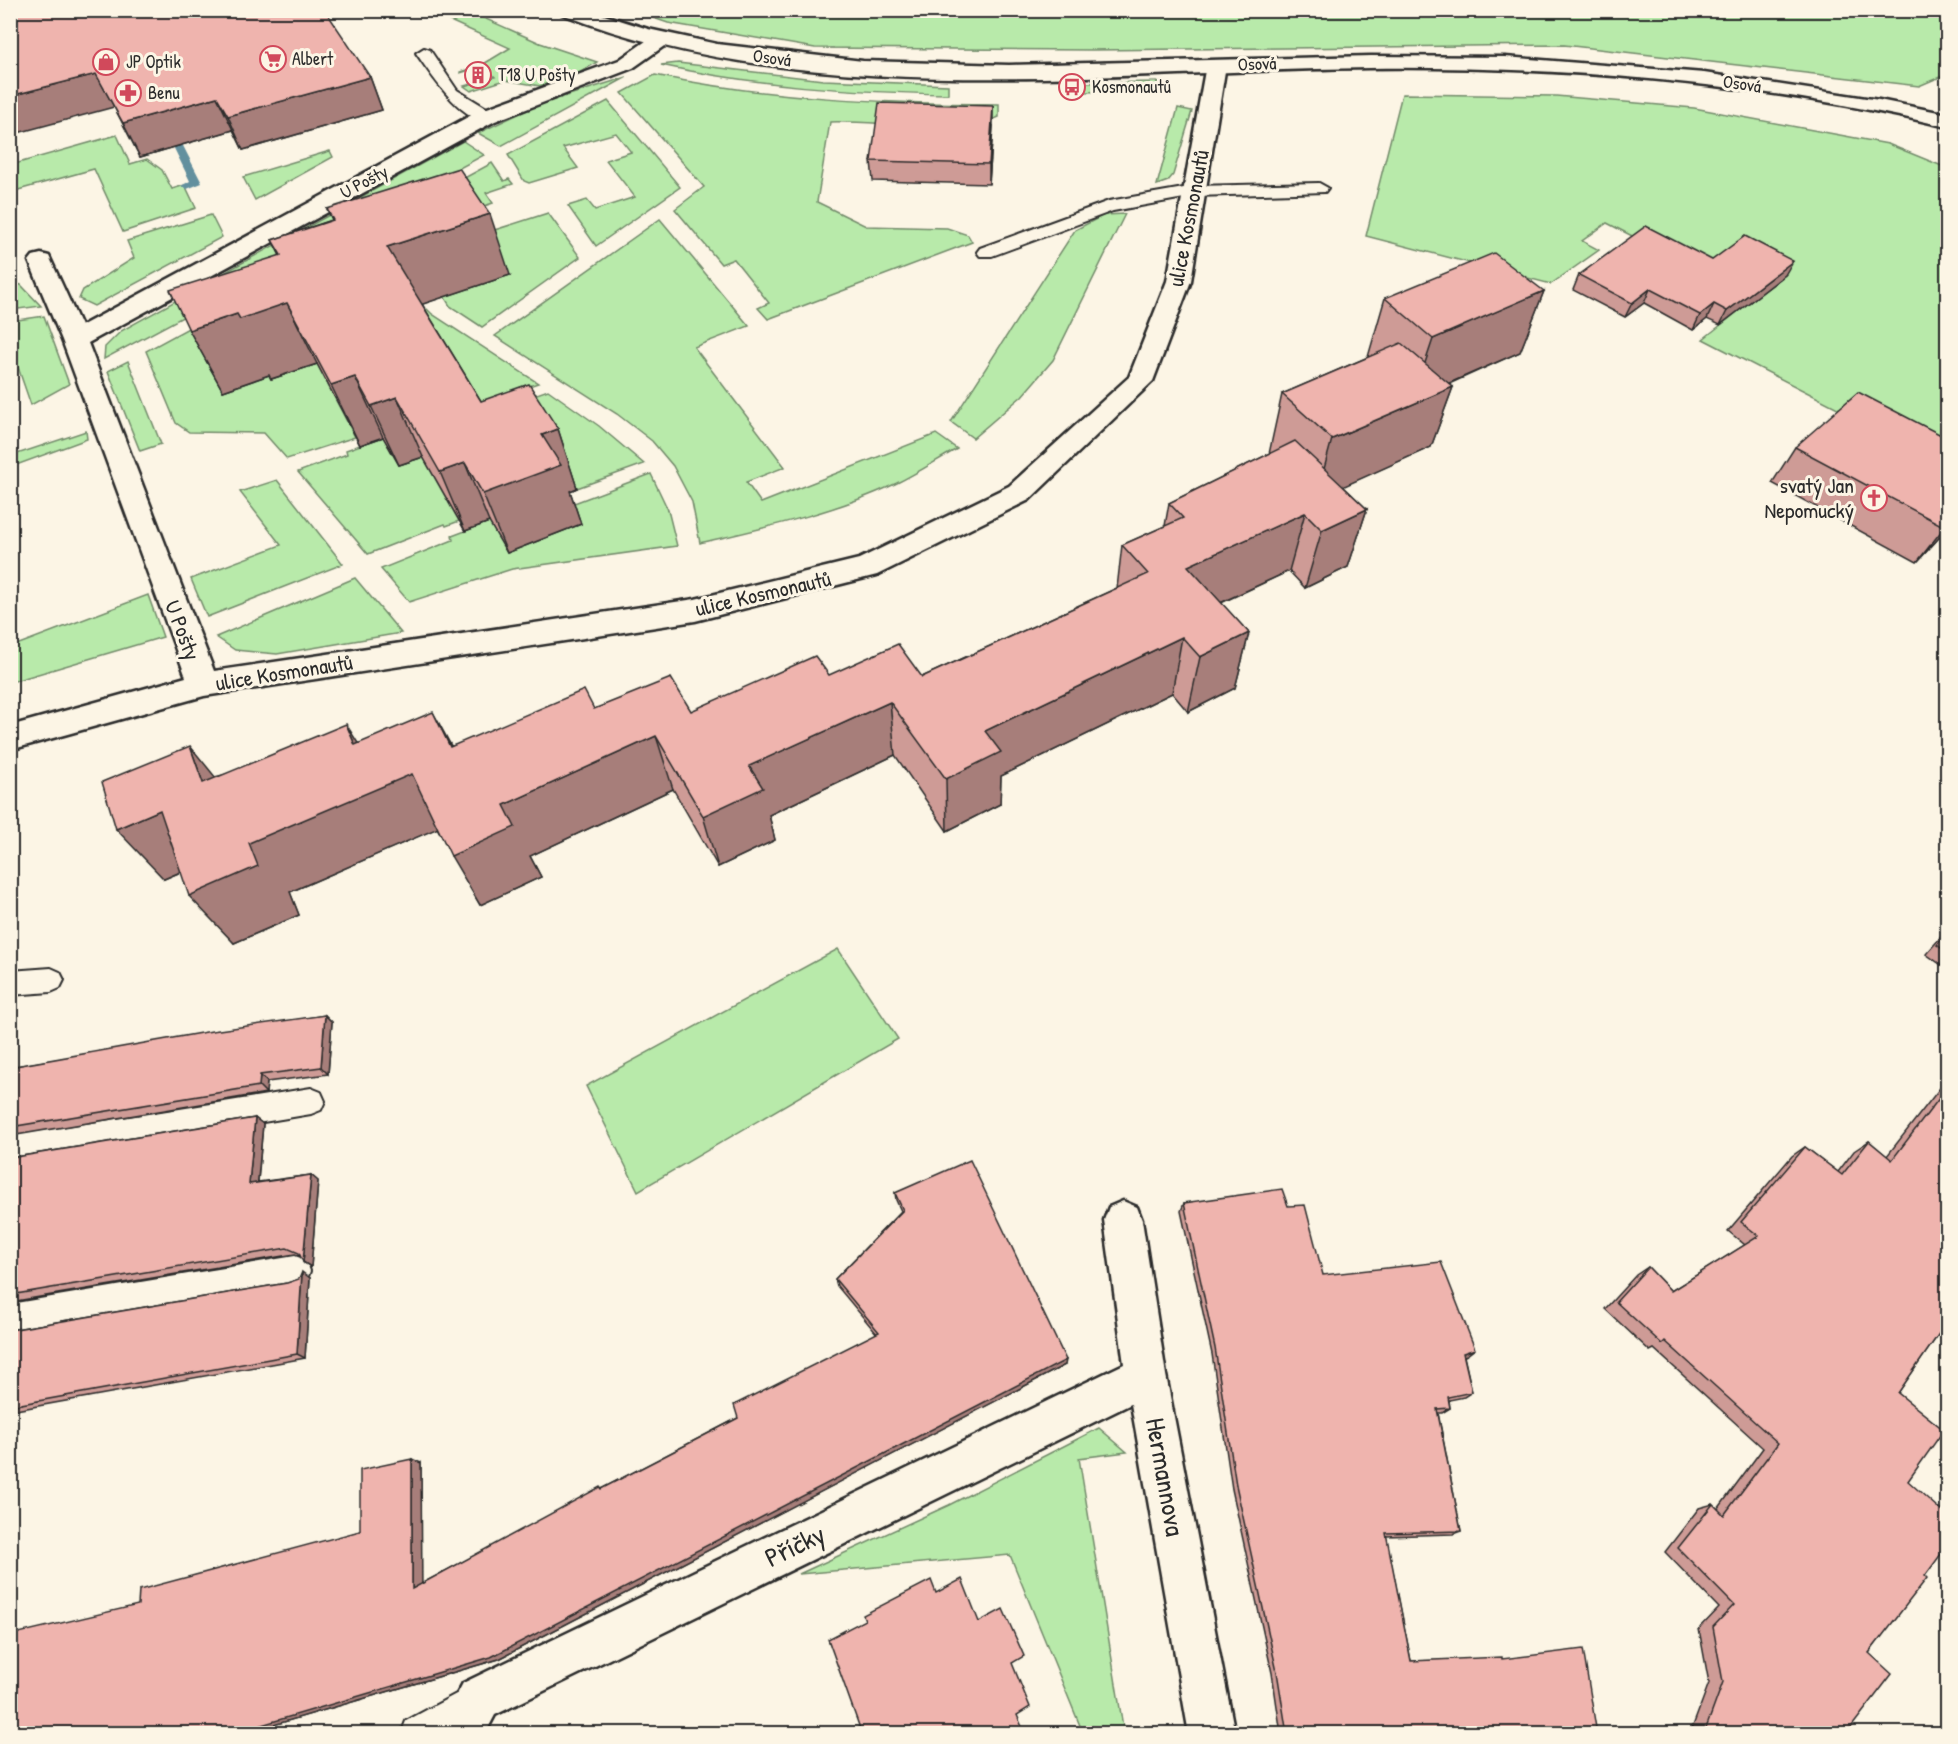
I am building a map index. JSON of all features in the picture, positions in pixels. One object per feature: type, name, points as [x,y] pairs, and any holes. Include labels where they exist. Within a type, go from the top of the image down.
[{"type":"street","name":"Osová","points":[[569,10],[597,22],[660,40],[762,57],[862,68],[973,71],[1426,60],[1542,63],[1657,72],[1794,92],[1947,121]]},
{"type":"street","name":"U Pošty","points":[[74,340],[487,116],[626,64],[660,40]]},
{"type":"street","name":"ulice Kosmonautů","points":[[10,738],[204,684],[695,610],[867,568],[1019,493],[1140,381],[1179,281],[1216,65]]},
{"type":"street","name":"U Pošty","points":[[41,261],[74,340],[204,684]]},
{"type":"street","name":"Hermannova","points":[[1123,1220],[1146,1375],[1212,1734]]},
{"type":"street","name":"Příčky","points":[[469,1716],[1146,1375]]},
{"type":"lane","points":[[424,53],[451,93],[487,116]]},
{"type":"lane","points":[[986,252],[1109,206],[1195,191],[1319,188]]},
{"type":"lane","points":[[10,983],[51,980]]},
{"type":"lane","points":[[10,1150],[311,1101]]},
{"type":"lane","points":[[10,1319],[295,1271]]},
{"type":"lane","points":[[419,1734],[469,1716]]},
{"type":"green space","points":[[1947,10],[1947,74],[1919,86],[1564,45],[1093,50],[815,48],[668,23],[633,11]]},
{"type":"green space","points":[[428,11],[468,11],[540,43],[597,62],[579,73],[540,86],[505,80],[471,91],[464,86],[495,77],[484,66],[460,72],[482,65],[510,48]]},
{"type":"green space","points":[[678,63],[823,80],[948,85],[948,94],[804,87],[732,78],[661,65]]},
{"type":"green space","points":[[655,75],[741,90],[826,98],[999,104],[999,117],[962,125],[916,126],[830,122],[817,202],[866,226],[947,228],[968,235],[972,242],[768,319],[758,308],[769,303],[734,259],[721,264],[675,209],[704,187],[622,93]]},
{"type":"green space","points":[[627,77],[501,146],[478,133],[540,104]]},
{"type":"green space","points":[[1163,82],[1163,90],[1083,92],[1081,83]]},
{"type":"green space","points":[[1402,94],[1556,96],[1694,108],[1888,144],[1947,168],[1947,464],[1703,339],[1754,299],[1607,223],[1582,241],[1599,250],[1551,284],[1366,236]]},
{"type":"green space","points":[[608,101],[680,187],[596,246],[568,206],[587,200],[595,210],[635,197],[606,160],[631,152],[616,133],[563,148],[578,168],[529,183],[524,181],[508,155]]},
{"type":"green space","points":[[1178,108],[1192,111],[1173,175],[1168,181],[1157,185]]},
{"type":"green space","points":[[117,135],[130,164],[147,159],[162,170],[172,189],[185,185],[196,208],[123,232],[94,169],[11,192],[11,165]]},
{"type":"green space","points":[[463,141],[484,155],[370,216],[359,198]]},
{"type":"green space","points":[[330,151],[333,157],[255,200],[243,177]]},
{"type":"green space","points":[[492,163],[504,181],[509,179],[513,184],[486,193],[493,203],[439,221],[376,226]]},
{"type":"green space","points":[[342,208],[353,225],[230,291],[222,274]]},
{"type":"green space","points":[[548,213],[580,257],[482,327],[450,306],[437,285],[482,234]]},
{"type":"green space","points":[[1125,214],[1053,360],[1022,396],[973,438],[951,422],[1075,230],[1104,215]]},
{"type":"green space","points":[[211,215],[222,237],[94,306],[79,299],[83,290],[134,258],[127,241]]},
{"type":"green space","points":[[660,219],[749,326],[694,347],[785,467],[746,482],[761,503],[936,434],[957,449],[905,479],[850,502],[800,518],[700,543],[692,502],[673,466],[652,441],[617,414],[495,336]]},
{"type":"green space","points":[[11,282],[21,285],[41,306],[11,310]]},
{"type":"green space","points":[[204,285],[211,302],[104,359],[105,347],[121,331]]},
{"type":"green space","points":[[427,309],[538,383],[470,406],[355,332]]},
{"type":"green space","points":[[216,313],[272,379],[317,364],[355,437],[287,459],[264,433],[189,432],[176,423],[146,351]]},
{"type":"green space","points":[[44,316],[69,384],[31,405],[11,347],[11,321]]},
{"type":"green space","points":[[128,361],[161,444],[140,451],[108,371]]},
{"type":"green space","points":[[548,390],[599,426],[644,464],[577,488],[549,444],[461,421]]},
{"type":"green space","points":[[86,431],[87,439],[11,467],[11,456]]},
{"type":"green space","points":[[383,437],[399,465],[423,457],[459,521],[446,526],[445,524],[368,554],[298,472],[347,454],[346,450]]},
{"type":"green space","points":[[651,474],[668,510],[677,546],[512,569],[409,602],[381,569],[453,540],[452,536],[489,522],[569,505]]},
{"type":"green space","points":[[277,480],[343,564],[207,617],[191,579],[281,545],[240,492]]},
{"type":"green space","points":[[355,578],[401,633],[277,654],[235,650],[216,637]]},
{"type":"green space","points":[[148,595],[163,637],[11,682],[11,647]]},
{"type":"green space","points":[[838,949],[898,1039],[638,1191],[586,1086]]},
{"type":"green space","points":[[1099,1428],[1127,1452],[1079,1458],[1124,1733],[1083,1733],[1010,1555],[799,1574],[949,1505]]},
{"type":"building","points":[[10,10],[325,10],[370,77],[228,116],[217,97],[123,123],[96,74],[10,96]]},
{"type":"building","points":[[879,103],[993,106],[989,164],[871,161]]},
{"type":"building","points":[[459,168],[490,214],[387,247],[481,401],[529,384],[558,429],[542,435],[561,465],[483,494],[465,463],[440,472],[397,397],[371,406],[355,377],[331,385],[287,303],[240,319],[237,314],[189,330],[170,290],[281,255],[272,240],[333,220],[327,209]]},
{"type":"building","points":[[1646,226],[1712,260],[1745,236],[1793,261],[1727,311],[1714,304],[1700,315],[1650,289],[1632,303],[1579,275]]},
{"type":"building","points":[[1494,253],[1544,291],[1433,339],[1385,298]]},
{"type":"building","points":[[1401,343],[1453,387],[1332,439],[1282,394]]},
{"type":"building","points":[[1858,392],[1947,438],[1947,524],[1945,527],[1795,447]]},
{"type":"building","points":[[1295,441],[1367,509],[1322,530],[1305,513],[1188,566],[1249,633],[1200,657],[1182,637],[985,731],[1001,752],[946,779],[890,702],[749,766],[763,788],[703,816],[656,736],[504,805],[515,827],[451,856],[412,774],[249,843],[258,866],[189,896],[160,810],[116,829],[102,782],[190,746],[203,783],[346,724],[355,745],[433,712],[450,747],[584,690],[594,709],[671,678],[691,711],[815,656],[829,675],[898,644],[922,677],[1148,574],[1122,545],[1183,518],[1169,503]]},
{"type":"building","points":[[1947,933],[1947,952],[1937,945]]},
{"type":"building","points":[[325,1015],[321,1067],[260,1075],[259,1086],[10,1127],[10,1067],[212,1031]]},
{"type":"building","points":[[1947,1088],[1947,1322],[1898,1393],[1944,1430],[1908,1481],[1947,1516],[1947,1546],[1925,1576],[1927,1578],[1869,1653],[1892,1674],[1846,1734],[1704,1734],[1723,1682],[1713,1627],[1734,1605],[1678,1548],[1713,1504],[1724,1515],[1778,1443],[1665,1341],[1662,1344],[1616,1302],[1648,1267],[1671,1291],[1759,1236],[1741,1222],[1805,1147],[1842,1175],[1869,1141],[1892,1160]]},
{"type":"building","points":[[255,1118],[249,1184],[311,1175],[303,1262],[299,1253],[287,1248],[10,1295],[10,1158]]},
{"type":"building","points":[[970,1160],[1066,1360],[491,1657],[231,1734],[10,1734],[10,1635],[138,1605],[139,1590],[360,1531],[360,1470],[412,1459],[412,1589],[600,1487],[601,1489],[738,1418],[734,1405],[879,1332],[835,1279],[903,1210],[895,1193]]},
{"type":"building","points":[[1282,1189],[1288,1206],[1305,1205],[1323,1275],[1441,1262],[1475,1349],[1463,1353],[1472,1392],[1448,1397],[1450,1408],[1437,1409],[1461,1531],[1386,1533],[1411,1661],[1502,1657],[1502,1659],[1583,1649],[1597,1734],[1287,1734],[1277,1672],[1236,1485],[1215,1348],[1184,1203]]},
{"type":"building","points":[[302,1272],[297,1354],[10,1406],[10,1330],[287,1283],[299,1279]]},
{"type":"building","points":[[962,1579],[979,1622],[1003,1609],[1024,1656],[1012,1663],[1030,1707],[1017,1715],[1025,1734],[862,1734],[828,1639],[865,1620],[863,1615],[931,1580],[936,1593]]},
{"type":"waterway","points":[[173,136],[196,183],[187,186]]},
{"type":"place","name":"Albert","points":[[273,59]]},
{"type":"place","name":"JP Optik","points":[[106,62]]},
{"type":"place","name":"T18 U Pošty","points":[[478,75]]},
{"type":"place","name":"Kosmonautů","points":[[1072,87]]},
{"type":"place","name":"Benu","points":[[128,93]]},
{"type":"place","name":"svatý Jan Nepomucký","points":[[1874,498]]}]
